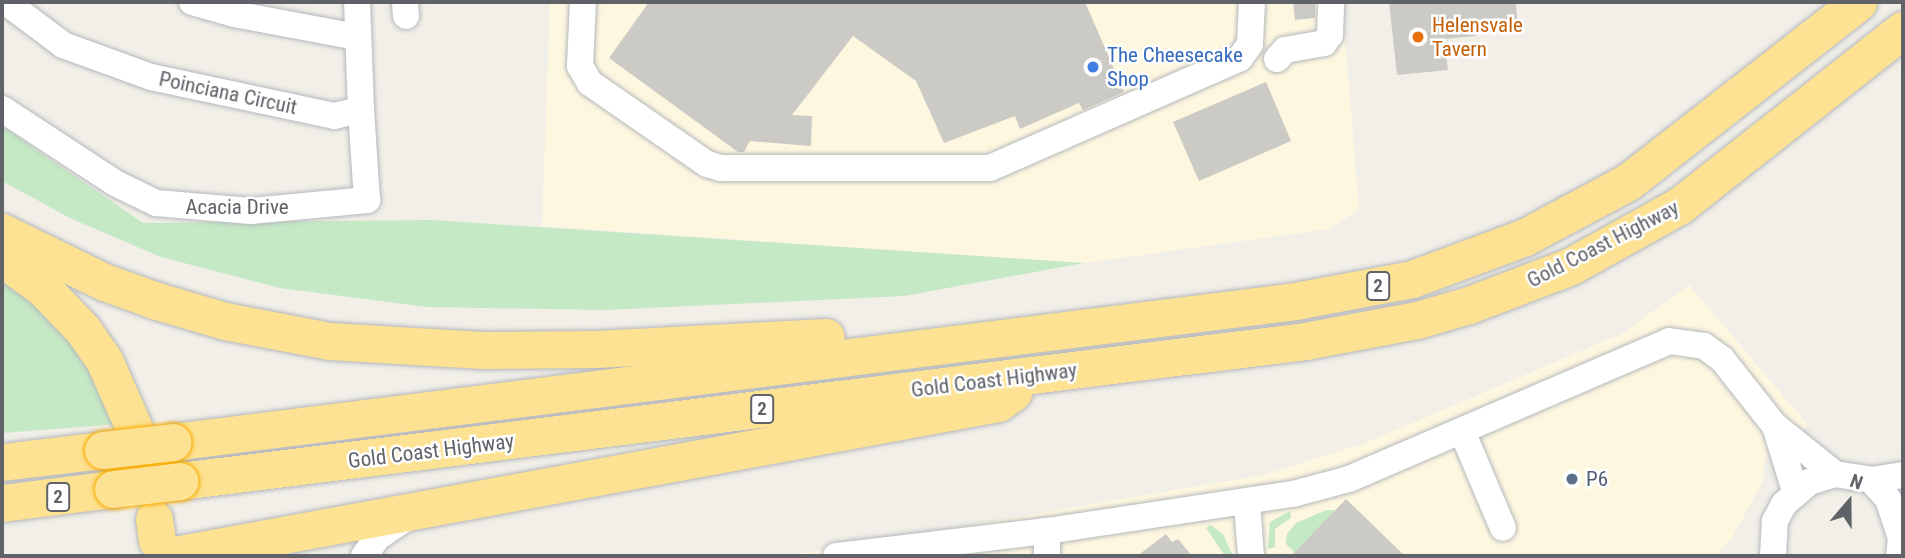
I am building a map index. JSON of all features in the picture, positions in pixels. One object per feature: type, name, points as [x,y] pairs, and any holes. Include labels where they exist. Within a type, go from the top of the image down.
[{"type":"highway","name":"Gold Coast Highway","points":[[2,462],[1349,292],[1469,260],[1562,219],[1628,182],[1858,2]]},
{"type":"highway","name":"Gold Coast Highway","points":[[2,503],[1364,331],[1469,305],[1571,266],[1679,206],[1903,30]]},
{"type":"highway","points":[[2,232],[104,282],[225,321],[379,346],[596,349],[907,330],[987,339]]},
{"type":"highway","points":[[2,258],[44,289],[83,330],[104,360],[134,428]]},
{"type":"highway","points":[[288,534],[998,404],[1041,373]]},
{"type":"highway","points":[[161,530],[288,534],[308,538],[324,556]]},
{"type":"street","name":"Poinciana Circuit","points":[[6,2],[63,45],[151,77],[334,116],[361,110]]},
{"type":"street","points":[[192,2],[233,14],[357,37]]},
{"type":"street","points":[[357,2],[361,110]]},
{"type":"street","points":[[583,2],[579,66],[590,83],[707,164],[721,168],[990,168],[1240,58],[1250,44],[1252,2]]},
{"type":"street","points":[[1277,59],[1284,50],[1324,43],[1329,35],[1331,2]]},
{"type":"street","name":"Acacia Drive","points":[[2,109],[115,183],[156,203],[251,211],[367,200],[361,110]]},
{"type":"street","points":[[836,556],[1047,544],[1349,479],[1669,341],[1685,340],[1704,346],[1722,359],[1775,426],[1835,474],[1871,481],[1903,475]]},
{"type":"street","points":[[1775,426],[1796,491]]},
{"type":"street","points":[[1462,431],[1503,528]]},
{"type":"street","points":[[1773,556],[1775,521],[1796,491],[1835,474]]},
{"type":"street","points":[[1871,481],[1896,515],[1901,551]]},
{"type":"street","points":[[1247,503],[1251,556]]},
{"type":"street","points":[[364,556],[382,534],[417,511]]},
{"type":"shaded area","points":[[550,2],[1342,2],[1359,209],[1329,229],[1084,263],[542,226]]},
{"type":"shaded area","points":[[1689,285],[1808,425],[1765,459],[1763,481],[1732,538],[1719,551],[1725,556],[787,556],[1263,475],[1363,444],[1623,333]]},
{"type":"green space","points":[[2,126],[143,223],[432,220],[1084,263],[904,296],[605,310],[427,307],[280,288],[161,257],[70,218],[2,181]]},
{"type":"green space","points":[[2,277],[49,315],[91,371],[120,424],[2,433]]},
{"type":"green space","points":[[1326,510],[1335,510],[1298,556],[1286,544],[1287,534],[1296,523]]},
{"type":"green space","points":[[1290,511],[1291,518],[1275,529],[1275,547],[1268,549],[1270,522]]},
{"type":"green space","points":[[1211,525],[1223,534],[1233,556],[1225,556],[1206,528]]},
{"type":"building","points":[[649,2],[1085,2],[1124,92],[1083,110],[1079,103],[1020,129],[1015,116],[944,143],[916,81],[853,36],[792,115],[812,116],[811,146],[750,141],[744,152],[738,152],[609,58]]},
{"type":"building","points":[[1293,2],[1315,2],[1315,18],[1295,20]]},
{"type":"building","name":"Helensvale Tavern","points":[[1389,2],[1516,2],[1517,19],[1475,23],[1476,36],[1444,39],[1448,70],[1397,75]]},
{"type":"building","points":[[1266,82],[1291,141],[1199,181],[1173,122]]},
{"type":"building","points":[[1346,499],[1405,556],[1291,556]]},
{"type":"building","points":[[1166,534],[1172,542],[1178,539],[1192,556],[1137,556]]},
{"type":"place","name":"Helensvale Tavern","points":[[1418,37]]},
{"type":"place","name":"The Cheesecake Shop","points":[[1093,67]]},
{"type":"place","name":"P6","points":[[1572,479]]}]
